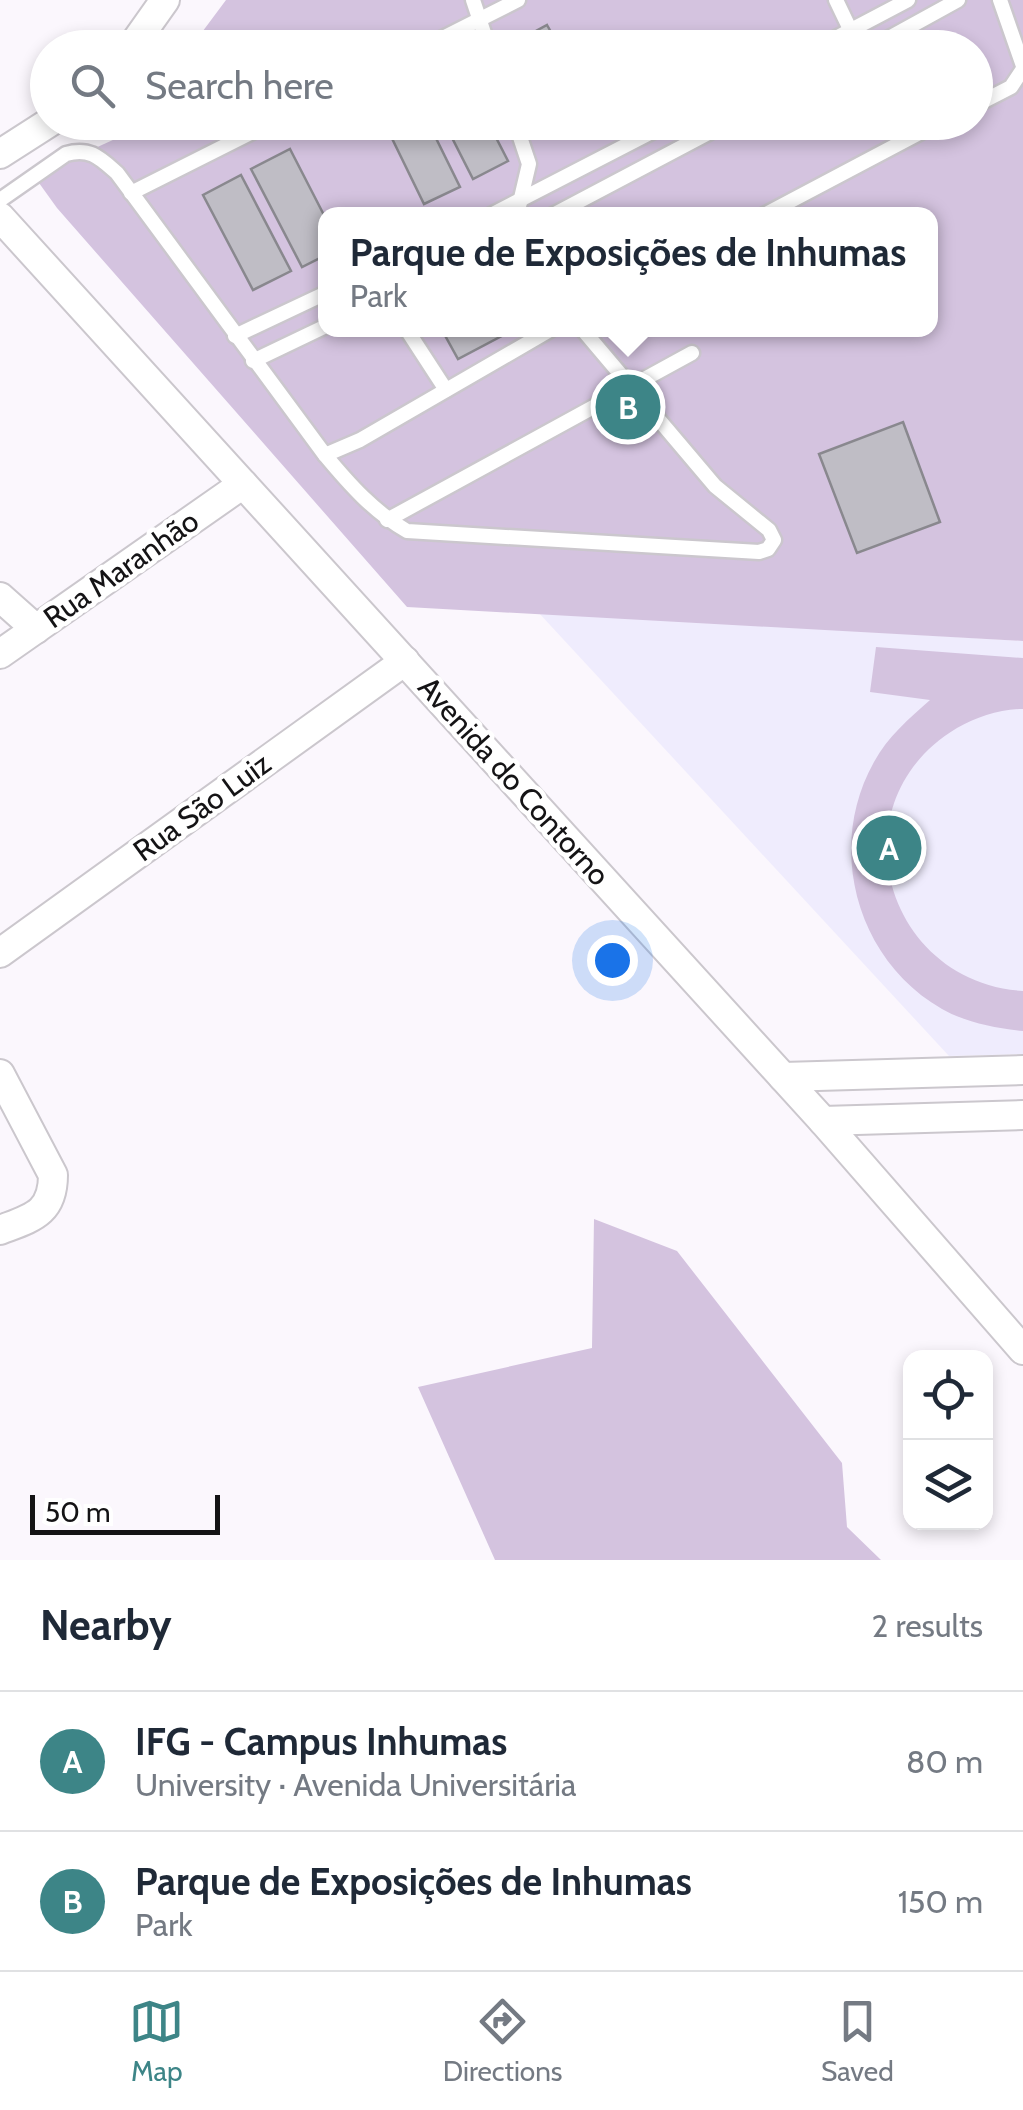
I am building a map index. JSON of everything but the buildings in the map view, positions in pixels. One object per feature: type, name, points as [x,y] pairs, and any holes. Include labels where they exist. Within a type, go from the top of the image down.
[{"type":"street","points":[[144,30],[165,0]]},
{"type":"street","points":[[0,154],[30,135]]},
{"type":"street","name":"Avenida do Contorno","points":[[0,217],[14,246],[243,484],[823,1121],[1023,1350]]},
{"type":"street","name":"Rua Maranhão","points":[[0,654],[243,484]]},
{"type":"street","points":[[0,597],[36,629]]},
{"type":"street","name":"Rua São Luiz","points":[[0,953],[405,662]]},
{"type":"street","points":[[783,1077],[1023,1070]]},
{"type":"street","points":[[0,1074],[53,1175],[53,1192],[45,1208],[0,1230]]},
{"type":"street","points":[[823,1121],[1023,1115]]},
{"type":"lane","points":[[473,0],[483,30]]},
{"type":"lane","points":[[459,30],[518,0]]},
{"type":"lane","points":[[836,0],[851,30],[908,0]]},
{"type":"lane","points":[[904,30],[958,0]]},
{"type":"lane","points":[[993,97],[1011,88],[1023,68],[1000,0]]},
{"type":"lane","points":[[130,192],[235,140]]},
{"type":"lane","points":[[518,207],[529,164],[521,140]]},
{"type":"lane","points":[[520,207],[640,140]]},
{"type":"lane","points":[[566,207],[694,140]]},
{"type":"lane","points":[[777,207],[904,140]]},
{"type":"lane","points":[[0,200],[66,154],[95,153],[117,174],[325,455],[354,489],[388,520],[407,531],[758,552],[768,549],[774,540],[769,530],[714,486],[589,337]]},
{"type":"lane","points":[[235,336],[318,297]]},
{"type":"lane","points":[[253,362],[318,330]]},
{"type":"lane","points":[[412,337],[446,390]]},
{"type":"lane","points":[[325,455],[360,440],[538,337]]},
{"type":"lane","points":[[388,520],[692,353]]},
{"type":"shaded area","points":[[226,0],[1023,0],[1023,641],[407,607],[57,208],[34,176],[113,140],[993,140],[993,30],[204,30]]},
{"type":"shaded area","points":[[538,612],[1023,641],[1023,1054],[949,1056]]},
{"type":"shaded area","points":[[876,647],[1023,658],[1023,709],[997,712],[965,724],[919,760],[896,799],[887,841],[891,884],[908,923],[936,956],[975,980],[1023,991],[1023,1031],[981,1024],[942,1009],[912,988],[888,962],[870,932],[858,899],[852,865],[852,830],[860,795],[886,744],[930,700],[870,692]]},
{"type":"shaded area","points":[[594,1219],[677,1251],[842,1463],[847,1527],[881,1560],[495,1560],[418,1387],[592,1348]]},
{"type":"place","name":"Parque de Exposições de Inhumas","points":[[628,407]]},
{"type":"place","name":"IFG - Campus Inhumas","points":[[889,848]]}]
